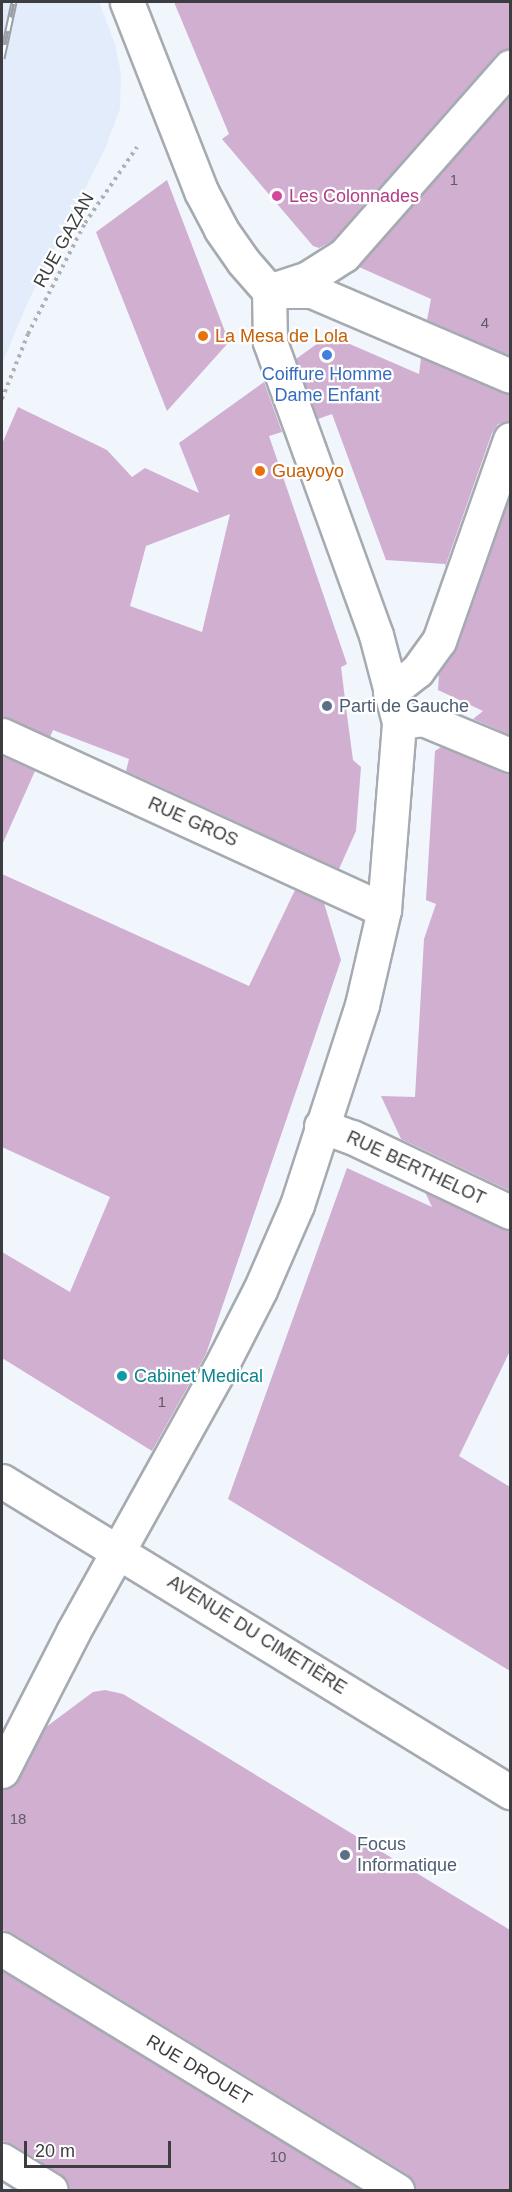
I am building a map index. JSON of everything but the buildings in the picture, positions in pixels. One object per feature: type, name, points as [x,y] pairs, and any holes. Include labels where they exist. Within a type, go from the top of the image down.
[{"type":"street","points":[[2,1772],[118,1551],[219,1370],[260,1290],[297,1205],[321,1126],[363,1005],[384,910],[395,707],[376,635],[270,342],[269,291],[243,261],[221,229],[201,191],[127,2]]},
{"type":"street","points":[[269,291],[308,278],[344,255],[510,67]]},
{"type":"street","points":[[269,291],[312,291],[510,376]]},
{"type":"street","points":[[395,707],[417,671],[440,641],[510,439]]},
{"type":"street","points":[[395,707],[510,755]]},
{"type":"street","name":"RUE GROS","points":[[2,735],[384,910]]},
{"type":"street","name":"RUE BERTHELOT","points":[[321,1126],[352,1137],[510,1212]]},
{"type":"street","name":"AVENUE DU CIMETIÈRE","points":[[2,1481],[510,1792]]},
{"type":"street","name":"RUE DROUET","points":[[2,1949],[397,2190]]},
{"type":"street","points":[[2,2160],[51,2190]]},
{"type":"path","name":"RUE GAZAN","points":[[2,399],[28,334],[85,223],[166,104]]},
{"type":"shaded area","points":[[2,2],[99,2],[115,44],[121,73],[120,109],[105,149],[28,302],[2,364]]},
{"type":"railway","points":[[2,58],[14,2]]},
{"type":"place","name":"Les Colonnades","points":[[277,196]]},
{"type":"place","name":"La Mesa de Lola","points":[[203,336]]},
{"type":"place","name":"Coiffure Homme Dame Enfant","points":[[327,355]]},
{"type":"place","name":"Guayoyo","points":[[260,471]]},
{"type":"place","name":"Parti de Gauche","points":[[327,706]]},
{"type":"place","name":"Cabinet Medical","points":[[122,1376]]},
{"type":"place","name":"Focus Informatique","points":[[345,1855]]}]
